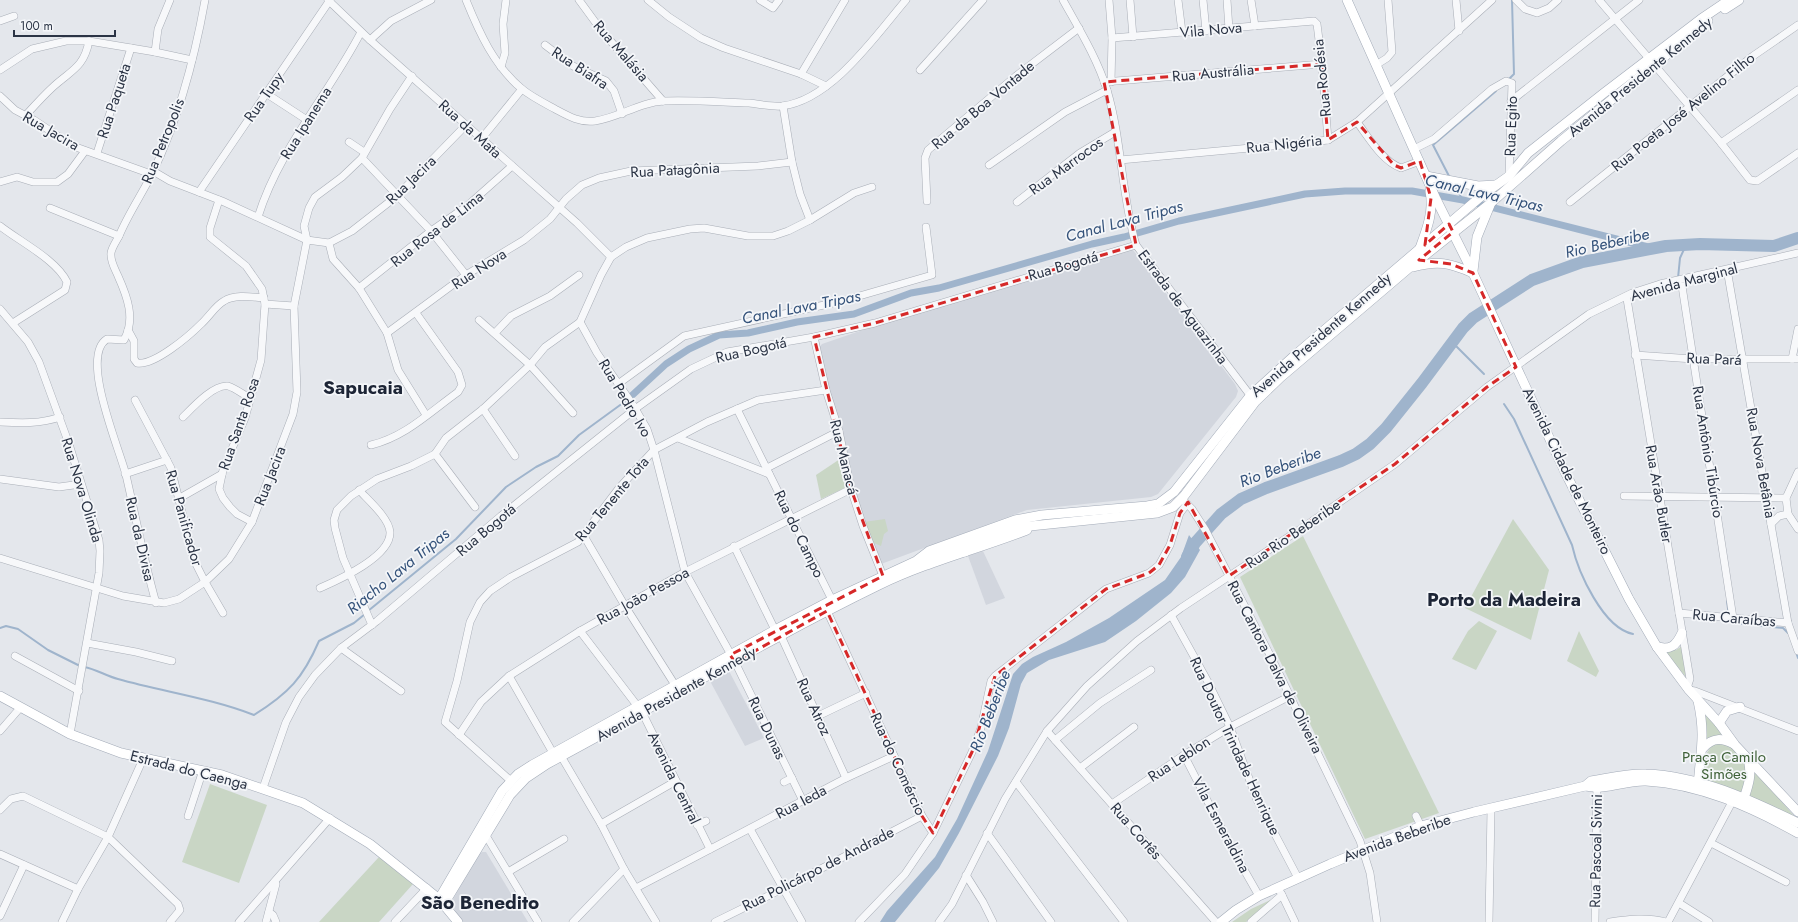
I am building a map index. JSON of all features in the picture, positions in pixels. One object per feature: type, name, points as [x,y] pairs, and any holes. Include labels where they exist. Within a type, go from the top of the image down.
[{"type":"main road","name":"Avenida Cidade de Monteiro","points":[[1346,0],[1420,161],[1434,198],[1473,272],[1581,504],[1629,599],[1657,647],[1688,689],[1719,723],[1735,745],[1798,812]]},
{"type":"main road","name":"Avenida Presidente Kennedy","points":[[778,633],[881,584],[1039,525],[1157,513],[1184,501],[1252,399],[1453,232],[1482,214],[1513,178],[1528,164],[1552,144],[1561,141],[1651,61],[1729,0]]},
{"type":"main road","name":"Avenida Presidente Kennedy","points":[[442,901],[494,804],[511,781],[532,764],[557,754],[778,633],[832,600],[916,561],[929,551],[1014,520],[1158,504],[1174,492],[1252,399],[1294,356],[1485,193],[1513,178],[1528,153],[1604,93],[1739,0]]},
{"type":"main road","points":[[1428,180],[1498,185]]},
{"type":"main road","points":[[1419,249],[1428,225],[1434,198]]},
{"type":"main road","points":[[1409,268],[1428,262],[1437,262],[1452,264],[1473,272],[1477,237],[1482,214]]},
{"type":"main road","points":[[1657,647],[1668,649],[1673,647],[1677,644],[1682,633]]},
{"type":"main road","name":"Avenida Presidente Kennedy","points":[[639,709],[675,685],[732,658]]},
{"type":"main road","name":"Estrada do Caenga","points":[[0,696],[70,734],[121,753],[143,759],[203,770],[262,788],[303,804],[330,818],[370,844],[442,901],[458,922]]},
{"type":"main road","points":[[1698,700],[1702,718],[1703,748],[1698,786]]},
{"type":"main road","points":[[1719,723],[1726,711],[1740,707]]},
{"type":"main road","points":[[1703,748],[1708,742],[1716,739],[1727,740],[1735,745]]},
{"type":"main road","name":"Avenida Presidente Kennedy","points":[[442,901],[510,795],[526,778],[557,754]]},
{"type":"main road","points":[[1732,802],[1744,798],[1751,774],[1747,757]]},
{"type":"main road","name":"Avenida Beberibe","points":[[1221,922],[1236,910],[1260,896],[1280,892],[1298,878],[1421,826],[1585,786],[1590,781],[1598,784],[1640,781],[1698,786],[1744,798],[1798,823]]},
{"type":"main road","name":"Avenida Beberibe","points":[[1698,786],[1771,818],[1798,833]]},
{"type":"street","points":[[155,52],[158,29],[170,0]]},
{"type":"street","name":"Rua Petropolis","points":[[128,330],[131,319],[126,298],[111,257],[128,214],[152,172],[179,103],[192,60],[206,0]]},
{"type":"street","name":"Rua da Mata","points":[[329,0],[361,32],[482,138],[611,257]]},
{"type":"street","name":"Rua Tupy","points":[[199,192],[267,94],[329,0]]},
{"type":"street","points":[[370,40],[391,21],[431,0]]},
{"type":"street","points":[[466,0],[481,35],[501,67],[522,89],[579,121],[595,121],[663,101],[724,102],[783,106],[807,97],[826,86],[847,69],[906,0]]},
{"type":"street","points":[[501,67],[505,53],[503,24],[506,0]]},
{"type":"street","name":"Rua Malásia","points":[[579,0],[601,30],[663,101]]},
{"type":"street","points":[[648,0],[669,17],[701,38],[724,48],[801,74],[826,86]]},
{"type":"street","points":[[760,0],[773,8],[779,0]]},
{"type":"street","points":[[801,74],[845,0]]},
{"type":"street","points":[[920,70],[983,0]]},
{"type":"street","name":"Estrada de Aguazinha","points":[[1063,0],[1108,82],[1107,90],[1120,160],[1129,221],[1136,245],[1252,399]]},
{"type":"street","points":[[1108,82],[1112,38],[1109,0]]},
{"type":"street","points":[[1130,0],[1133,36]]},
{"type":"street","points":[[1178,0],[1182,32]]},
{"type":"street","points":[[1203,0],[1206,31]]},
{"type":"street","points":[[1227,0],[1229,28]]},
{"type":"street","points":[[1251,0],[1254,26]]},
{"type":"street","points":[[1376,65],[1387,58],[1392,52],[1388,0]]},
{"type":"street","points":[[1456,0],[1459,31]]},
{"type":"street","name":"Rua Nigéria","points":[[1120,160],[1328,140],[1357,122],[1492,0]]},
{"type":"street","points":[[1516,1],[1525,9],[1537,13],[1549,8],[1558,0]]},
{"type":"street","points":[[1599,0],[1721,143],[1751,181],[1757,181],[1798,153]]},
{"type":"street","points":[[1511,101],[1639,0]]},
{"type":"street","points":[[0,21],[14,16]]},
{"type":"street","name":"Vila Nova","points":[[1112,38],[1310,21]]},
{"type":"street","name":"Rua Rodésia","points":[[1310,21],[1314,21],[1317,24],[1322,64],[1328,140]]},
{"type":"street","name":"Rua Poeta José Avelino Filho","points":[[1570,202],[1766,46],[1798,25]]},
{"type":"street","name":"Rua da Boa Vontade","points":[[926,201],[925,158],[928,150],[1016,76],[1079,28]]},
{"type":"street","name":"Rua Ipanema","points":[[258,217],[269,184],[307,120],[336,76],[361,32]]},
{"type":"street","points":[[0,70],[37,47],[66,40],[89,41],[192,60]]},
{"type":"street","points":[[26,115],[49,91],[80,65],[86,56],[89,41]]},
{"type":"street","name":"Rua Biafra","points":[[545,45],[573,66],[606,82],[614,91],[622,114]]},
{"type":"street","name":"Rua Paqueta","points":[[97,153],[131,48]]},
{"type":"street","name":"Rua Austrália","points":[[1108,82],[1322,64]]},
{"type":"street","name":"Rua Jacira","points":[[0,558],[124,596],[156,603],[170,602],[179,599],[205,582],[229,558],[252,522],[287,430],[297,392],[294,306],[307,240],[304,226],[312,202],[363,155],[398,96],[412,76]]},
{"type":"street","name":"Rua Egito","points":[[1414,149],[1434,140],[1492,89],[1508,81],[1511,101],[1513,178]]},
{"type":"street","points":[[482,138],[522,89]]},
{"type":"street","points":[[989,165],[1065,112],[1107,90]]},
{"type":"street","points":[[1721,143],[1798,90]]},
{"type":"street","points":[[267,94],[307,120]]},
{"type":"street","name":"Rua Jacira","points":[[0,96],[3,102],[85,151],[97,153],[152,172],[170,181],[258,217],[307,240],[328,243],[352,231],[397,196],[466,125]]},
{"type":"street","points":[[783,106],[792,162],[800,194],[810,220]]},
{"type":"street","points":[[1357,122],[1386,159],[1394,165],[1401,168],[1420,161]]},
{"type":"street","name":"Rua Marrocos","points":[[1017,202],[1080,153],[1115,132]]},
{"type":"street","points":[[349,142],[363,155],[397,196],[431,231],[466,276]]},
{"type":"street","points":[[0,182],[14,177],[33,182],[57,182],[68,174],[85,151]]},
{"type":"street","name":"Rua Patagônia","points":[[566,199],[582,185],[599,178],[631,171],[758,166],[792,162]]},
{"type":"street","name":"Rua Rosa de Lima","points":[[359,288],[431,231],[467,206],[512,166]]},
{"type":"street","points":[[372,625],[362,605],[343,558],[334,520],[337,510],[359,490],[377,479],[411,466],[435,454],[446,438],[483,409],[530,365],[545,347],[580,322],[601,275],[611,257],[626,247],[647,238],[690,229],[704,228],[761,237],[788,231],[810,220],[842,200],[872,187]]},
{"type":"street","name":"Rua Nova","points":[[386,333],[466,276],[524,240],[550,219],[566,199]]},
{"type":"street","name":"Rua Santa Rosa","points":[[219,200],[210,228],[210,237],[246,266],[262,289],[264,301],[261,360],[236,441],[222,474],[219,489],[223,498],[237,514],[252,522]]},
{"type":"street","points":[[50,208],[119,236]]},
{"type":"street","points":[[0,226],[49,261],[65,277],[67,282],[65,290],[13,323]]},
{"type":"street","points":[[618,384],[684,336],[842,301],[932,275],[926,227]]},
{"type":"street","points":[[328,243],[333,259],[359,288],[386,333],[398,370],[426,415]]},
{"type":"street","name":"Rua Bogotá","points":[[262,788],[286,722],[299,697],[315,675],[340,648],[372,625],[501,516],[634,407],[690,369],[727,352],[748,347],[814,337],[875,322],[1136,245]]},
{"type":"street","name":"Avenida Marginal","points":[[1516,367],[1589,314],[1632,293],[1684,278],[1798,253]]},
{"type":"street","points":[[495,333],[510,316],[550,296],[579,275]]},
{"type":"street","name":"Rua Nova Betânia","points":[[1728,275],[1788,623],[1798,651]]},
{"type":"street","name":"Rua Antônio Tibúrcio","points":[[1682,286],[1690,359],[1733,618]]},
{"type":"street","points":[[128,330],[134,341],[134,359],[137,364],[142,364],[155,359],[189,336],[225,300],[238,297],[294,306]]},
{"type":"street","name":"Rua Arão Butler","points":[[1627,299],[1635,355],[1690,679],[1688,689]]},
{"type":"street","name":"Rua Nova Olinda","points":[[0,310],[13,323],[33,349],[60,417],[95,527],[100,551],[87,643],[70,734]]},
{"type":"street","points":[[371,444],[386,441],[413,426],[458,392],[462,385],[458,372],[416,313]]},
{"type":"street","points":[[479,320],[530,365],[573,413]]},
{"type":"street","name":"Rua Pedro Ivo","points":[[580,322],[647,429],[654,450],[684,572],[732,658]]},
{"type":"street","name":"Rua Pará","points":[[1635,355],[1690,359],[1795,359],[1798,329]]},
{"type":"street","name":"Rua da Divisa","points":[[128,330],[123,340],[110,338],[103,343],[98,360],[100,382],[104,409],[126,474],[142,555],[156,603]]},
{"type":"street","name":"Rua Manacá","points":[[814,337],[826,390],[839,431],[851,489],[863,526],[883,576]]},
{"type":"street","name":"Rua Rio Beberibe","points":[[939,922],[952,904],[987,833],[1028,759],[1047,731],[1087,686],[1137,641],[1172,615],[1395,464],[1487,387],[1516,367]]},
{"type":"street","points":[[183,417],[216,388],[223,386],[230,386],[250,398]]},
{"type":"street","name":"Rua Tenente Tota","points":[[459,735],[445,722],[457,681],[470,622],[480,602],[500,584],[573,545],[584,536],[619,488],[654,450],[707,422],[758,400],[826,390]]},
{"type":"street","name":"Rua Panificador","points":[[135,400],[167,460],[175,481],[178,499],[192,553],[205,582],[223,613]]},
{"type":"street","points":[[483,409],[515,456]]},
{"type":"street","name":"Rua do Campo","points":[[737,409],[832,600]]},
{"type":"street","points":[[0,422],[49,421],[60,417]]},
{"type":"street","points":[[678,438],[768,471],[839,431]]},
{"type":"street","points":[[435,454],[475,507]]},
{"type":"street","points":[[126,474],[167,460]]},
{"type":"street","points":[[1798,472],[1786,498],[1788,514],[1798,530]]},
{"type":"street","points":[[178,499],[222,474]]},
{"type":"street","points":[[0,479],[60,487],[81,484]]},
{"type":"street","name":"Rua João Pessoa","points":[[459,735],[481,702],[509,676],[580,632],[684,572],[851,489]]},
{"type":"street","points":[[320,588],[350,575],[372,560],[389,538],[390,531],[378,510],[359,490]]},
{"type":"street","name":"Rua Cantora Dalva de Oliveira","points":[[1174,492],[1184,501],[1198,518],[1206,531],[1290,696],[1363,850],[1370,873],[1377,922]]},
{"type":"street","points":[[1624,496],[1786,498]]},
{"type":"street","points":[[859,922],[905,874],[933,833],[972,752],[979,733],[991,681],[995,676],[1106,588],[1149,573],[1159,565],[1170,545],[1184,501]]},
{"type":"street","points":[[1771,524],[1779,516],[1788,514]]},
{"type":"street","points":[[584,536],[625,606],[675,685]]},
{"type":"street","name":"Rua Atroz","points":[[734,546],[778,633],[846,778]]},
{"type":"street","name":"Rua do Comércio","points":[[827,611],[922,816],[933,833]]},
{"type":"street","name":"Rua Caraíbas","points":[[1679,613],[1788,623]]},
{"type":"street","name":"Rua Doutor Trindade Henrique","points":[[1172,615],[1230,727],[1250,784],[1298,878]]},
{"type":"street","name":"Avenida Central","points":[[580,632],[639,709],[710,849]]},
{"type":"street","points":[[87,643],[136,652],[172,661]]},
{"type":"street","points":[[340,648],[401,691]]},
{"type":"street","points":[[15,656],[79,691]]},
{"type":"street","name":"Rua Dunas","points":[[732,658],[803,801]]},
{"type":"street","points":[[1055,740],[1100,702],[1151,670]]},
{"type":"street","points":[[509,676],[601,824],[624,869],[656,922]]},
{"type":"street","points":[[1688,689],[1740,707],[1798,731]]},
{"type":"street","name":"Rua do Comércio","points":[[818,716],[866,693]]},
{"type":"street","name":"Rua Leblon","points":[[1112,804],[1184,755],[1230,727],[1290,696]]},
{"type":"street","points":[[0,731],[20,708]]},
{"type":"street","points":[[1080,768],[1134,727]]},
{"type":"street","name":"Rua Cortês","points":[[1047,731],[1216,922]]},
{"type":"street","points":[[459,735],[511,781]]},
{"type":"street","name":"Vila Esmeraldina","points":[[1184,755],[1230,845],[1260,896]]},
{"type":"street","name":"Rua Ieda","points":[[636,888],[846,778],[894,756]]},
{"type":"street","points":[[62,922],[78,889],[108,837],[143,759]]},
{"type":"street","points":[[188,816],[203,770]]},
{"type":"street","points":[[784,782],[792,778]]},
{"type":"street","points":[[601,824],[676,781]]},
{"type":"street","points":[[1016,782],[1124,922]]},
{"type":"street","name":"Rua Pascoal Sivini","points":[[1595,922],[1598,784]]},
{"type":"street","points":[[0,810],[11,799],[23,796],[108,837],[178,904],[180,910],[170,922]]},
{"type":"street","points":[[1610,922],[1631,918],[1653,919],[1667,922],[1679,903],[1686,885],[1711,843],[1732,802]]},
{"type":"street","points":[[1489,922],[1491,809]]},
{"type":"street","name":"Rua Policárpo de Andrade","points":[[715,922],[922,816]]},
{"type":"street","points":[[1416,816],[1421,826]]},
{"type":"street","points":[[240,922],[330,818]]},
{"type":"street","points":[[697,825],[706,821]]},
{"type":"street","points":[[750,829],[802,922]]},
{"type":"street","points":[[987,833],[1051,922]]},
{"type":"street","points":[[485,834],[538,922]]},
{"type":"street","points":[[508,872],[564,839]]},
{"type":"street","points":[[1711,843],[1786,882]]},
{"type":"street","points":[[0,854],[78,889]]},
{"type":"street","points":[[0,916],[24,865]]},
{"type":"street","points":[[573,922],[624,869]]},
{"type":"street","points":[[966,875],[984,902],[992,922]]},
{"type":"street","points":[[266,922],[276,881]]},
{"type":"street","points":[[395,922],[427,888]]},
{"type":"street","points":[[1251,922],[1280,892],[1296,922]]},
{"type":"street","points":[[1679,903],[1709,922]]},
{"type":"street","points":[[269,912],[273,915],[276,922]]},
{"type":"highlighted area","points":[[1322,64],[1328,140],[1357,122],[1394,165],[1401,168],[1420,161],[1431,198],[1425,245],[1449,224],[1453,232],[1419,260],[1451,264],[1473,273],[1516,367],[1487,387],[1395,464],[1229,576],[1188,502],[1180,513],[1170,545],[1159,565],[1149,573],[1106,589],[995,676],[972,752],[933,833],[922,816],[827,611],[735,662],[730,655],[883,576],[851,489],[814,337],[875,323],[1136,245],[1104,82]]},
{"type":"shaded area","points":[[1130,246],[1235,384],[1238,391],[1236,397],[1158,494],[1151,497],[1027,510],[881,564],[859,514],[816,351],[822,344],[953,299]]},
{"type":"shaded area","points":[[983,551],[1005,598],[986,605],[968,556]]},
{"type":"shaded area","points":[[729,671],[764,738],[745,746],[710,681]]},
{"type":"shaded area","points":[[482,852],[486,852],[528,922],[462,922],[451,903],[477,856]]},
{"type":"green space","points":[[840,459],[847,487],[821,499],[816,475]]},
{"type":"green space","points":[[885,519],[888,531],[884,534],[881,546],[869,541],[864,522]]},
{"type":"green space","points":[[1513,519],[1549,570],[1531,640],[1465,608]]},
{"type":"green space","points":[[1303,536],[1439,813],[1365,839],[1240,577]]},
{"type":"green space","points":[[1479,621],[1497,631],[1476,670],[1452,659],[1468,631]]},
{"type":"green space","points":[[1579,631],[1599,671],[1596,677],[1567,661]]},
{"type":"green space","points":[[1682,646],[1686,677],[1664,651],[1676,650]]},
{"type":"green space","name":"Praça Camilo Simões","points":[[1704,711],[1722,734],[1706,741]]},
{"type":"green space","name":"Praça Camilo Simões","points":[[1713,744],[1728,744],[1742,760],[1745,775],[1743,790],[1741,792],[1705,780],[1703,777],[1706,754]]},
{"type":"green space","name":"Praça Camilo Simões","points":[[1752,767],[1794,816],[1749,796],[1753,780]]},
{"type":"green space","points":[[210,784],[267,805],[239,883],[182,862]]},
{"type":"green space","points":[[379,857],[413,884],[379,922],[319,922]]},
{"type":"green space","points":[[1277,897],[1246,922],[1232,922],[1251,909]]},
{"type":"water","points":[[1189,535],[1200,550],[1185,577],[1171,593],[1136,621],[1105,642],[1049,660],[1027,673],[1021,684],[1009,728],[998,756],[959,833],[939,868],[895,922],[880,922],[887,911],[935,857],[957,819],[988,751],[1013,674],[1022,664],[1033,657],[1066,642],[1109,618],[1165,580],[1181,557]]},
{"type":"waterway","points":[[1508,80],[1514,74],[1512,0]]},
{"type":"waterway","points":[[1450,178],[1433,145],[1496,91]]},
{"type":"waterway","points":[[1454,185],[1463,200]]},
{"type":"waterway","name":"Canal Lava Tripas","points":[[627,400],[666,364],[689,349],[719,335],[748,333],[797,322],[854,314],[911,293],[939,288],[1092,244],[1124,237],[1179,221],[1305,194],[1345,191],[1412,191],[1463,200],[1652,248]]},
{"type":"waterway","name":"Rio Beberibe","points":[[1187,557],[1195,543],[1221,514],[1241,499],[1266,488],[1341,461],[1356,454],[1370,444],[1386,428],[1463,328],[1473,318],[1532,280],[1582,262],[1666,246],[1700,244],[1774,246],[1798,238]]},
{"type":"waterway","points":[[1678,278],[1680,258],[1686,245]]},
{"type":"waterway","points":[[1452,342],[1484,374]]},
{"type":"waterway","name":"Riacho Lava Tripas","points":[[368,611],[456,539],[506,487],[536,467],[558,456],[579,435],[627,400]]},
{"type":"waterway","points":[[1504,404],[1514,419],[1572,545],[1586,583],[1602,610],[1612,621],[1622,630],[1633,634]]},
{"type":"waterway","points":[[1727,601],[1729,616]]},
{"type":"waterway","name":"Riacho Lava Tripas","points":[[84,667],[135,684],[221,704],[254,715],[277,699],[294,684],[307,665],[319,641],[354,623],[365,614]]},
{"type":"waterway","points":[[1730,620],[1735,623],[1783,628],[1788,633]]},
{"type":"waterway","name":"Riacho Lava Tripas","points":[[0,628],[6,626],[18,629],[48,650],[80,666]]},
{"type":"waterway","points":[[1796,652],[1798,658]]},
{"type":"district","name":"Sapucaia","points":[[363,387]]},
{"type":"district","name":"Porto da Madeira","points":[[1504,599]]},
{"type":"district","name":"São Benedito","points":[[480,902]]}]
